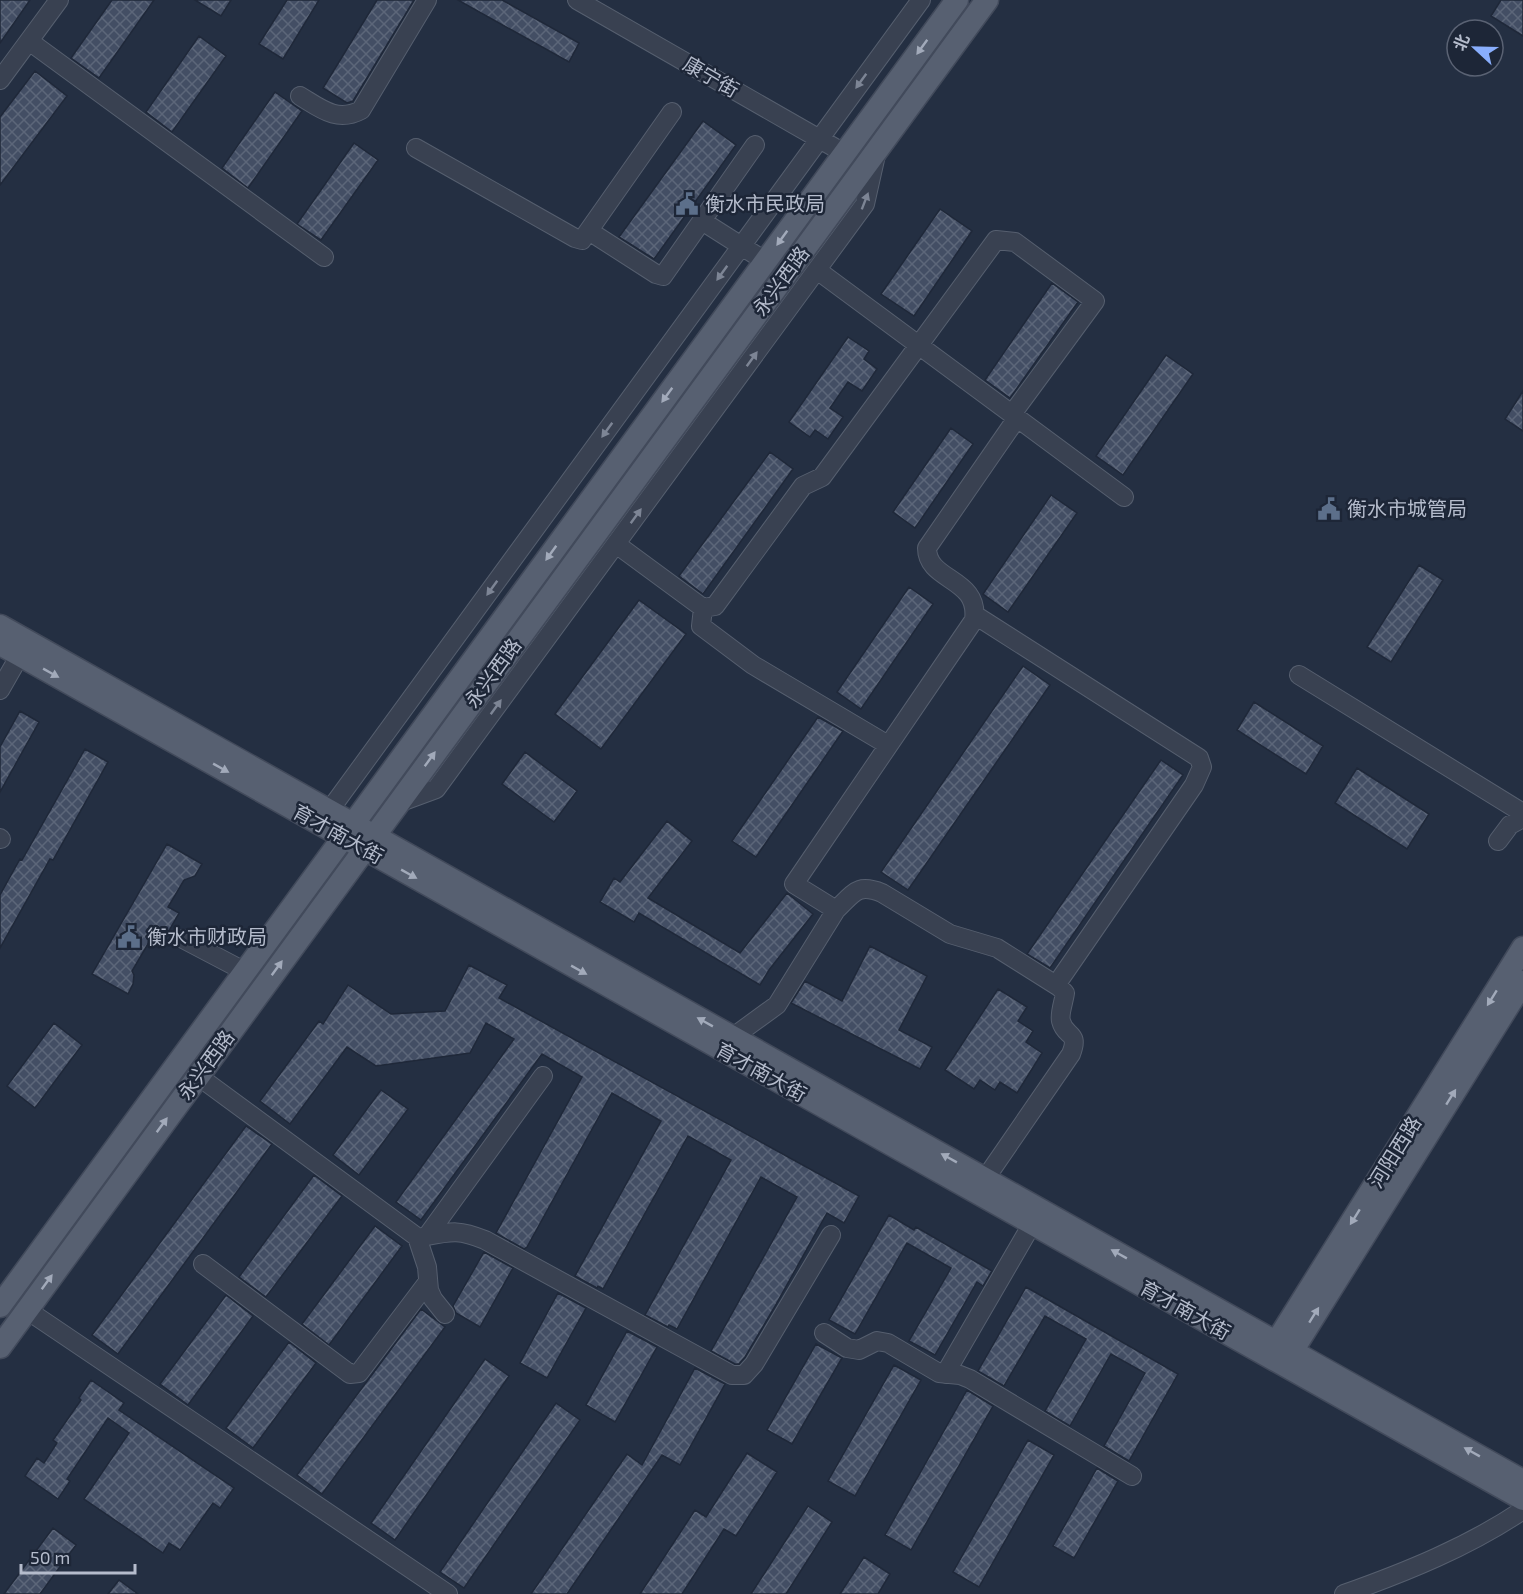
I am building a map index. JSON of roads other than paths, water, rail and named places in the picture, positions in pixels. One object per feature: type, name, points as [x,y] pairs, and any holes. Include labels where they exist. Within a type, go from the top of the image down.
[{"type":"main road","name":"永兴西路","points":[[1,1303],[957,0]]},
{"type":"main road","name":"永兴西路","points":[[0,1347],[987,0]]},
{"type":"main road","name":"育才南大街","points":[[0,626],[329,811],[348,830]]},
{"type":"main road","name":"育才南大街","points":[[10,650],[348,830],[1032,1224],[1523,1480]]},
{"type":"main road","name":"育才南大街","points":[[369,842],[734,1037],[986,1179],[1523,1499]]},
{"type":"main road","name":"河阳西路","points":[[1280,1353],[1523,948]]},
{"type":"main road","name":"河阳西路","points":[[1280,1353],[1523,982]]},
{"type":"street","points":[[0,80],[59,0]]},
{"type":"street","points":[[300,96],[330,114],[342,116],[361,110],[427,0]]},
{"type":"street","name":"康宁街","points":[[577,0],[844,153]]},
{"type":"street","points":[[329,811],[921,0]]},
{"type":"street","points":[[29,41],[324,257]]},
{"type":"street","points":[[416,148],[582,240],[672,112]]},
{"type":"street","points":[[589,231],[656,274],[663,276],[755,145]]},
{"type":"street","points":[[398,803],[436,789],[817,270],[865,204],[877,150]]},
{"type":"street","points":[[702,220],[765,261]]},
{"type":"street","points":[[616,544],[703,608],[715,606],[803,486],[822,477],[996,240],[1015,242],[1095,301],[1014,416],[927,548],[927,556],[933,566],[969,593],[975,615],[972,625],[794,884],[836,910]]},
{"type":"street","points":[[817,270],[1124,497]]},
{"type":"street","points":[[703,608],[701,626],[718,639],[753,664],[888,745]]},
{"type":"street","points":[[975,615],[1199,758],[1202,767],[1194,785],[1056,985]]},
{"type":"street","points":[[0,690],[10,650]]},
{"type":"street","points":[[1299,675],[1523,813]]},
{"type":"street","points":[[1498,841],[1509,825],[1523,818]]},
{"type":"street","points":[[734,1037],[777,1005],[836,910],[856,891],[863,888],[882,893],[950,934],[997,948],[1065,993],[1060,1018],[1063,1028],[1074,1037],[1075,1044],[986,1179]]},
{"type":"street","points":[[183,939],[244,971]]},
{"type":"street","points":[[198,1076],[422,1237],[427,1283],[433,1299],[445,1314]]},
{"type":"street","points":[[422,1237],[543,1076]]},
{"type":"street","points":[[945,1374],[1032,1224]]},
{"type":"street","points":[[422,1237],[451,1231],[466,1232],[485,1240],[732,1375],[744,1375],[754,1364],[831,1235]]},
{"type":"street","points":[[203,1264],[350,1374],[359,1373],[427,1283]]},
{"type":"street","points":[[27,1310],[448,1594]]},
{"type":"street","points":[[824,1333],[847,1348],[859,1350],[877,1341],[888,1343],[939,1373],[960,1375],[970,1379],[1132,1476]]},
{"type":"street","points":[[1344,1594],[1448,1552],[1493,1530],[1523,1510]]},
{"type":"place","name":"衡水市民政局","points":[[687,204]]},
{"type":"place","name":"衡水市城管局","points":[[1329,509]]},
{"type":"place","name":"衡水市财政局","points":[[129,937]]}]
